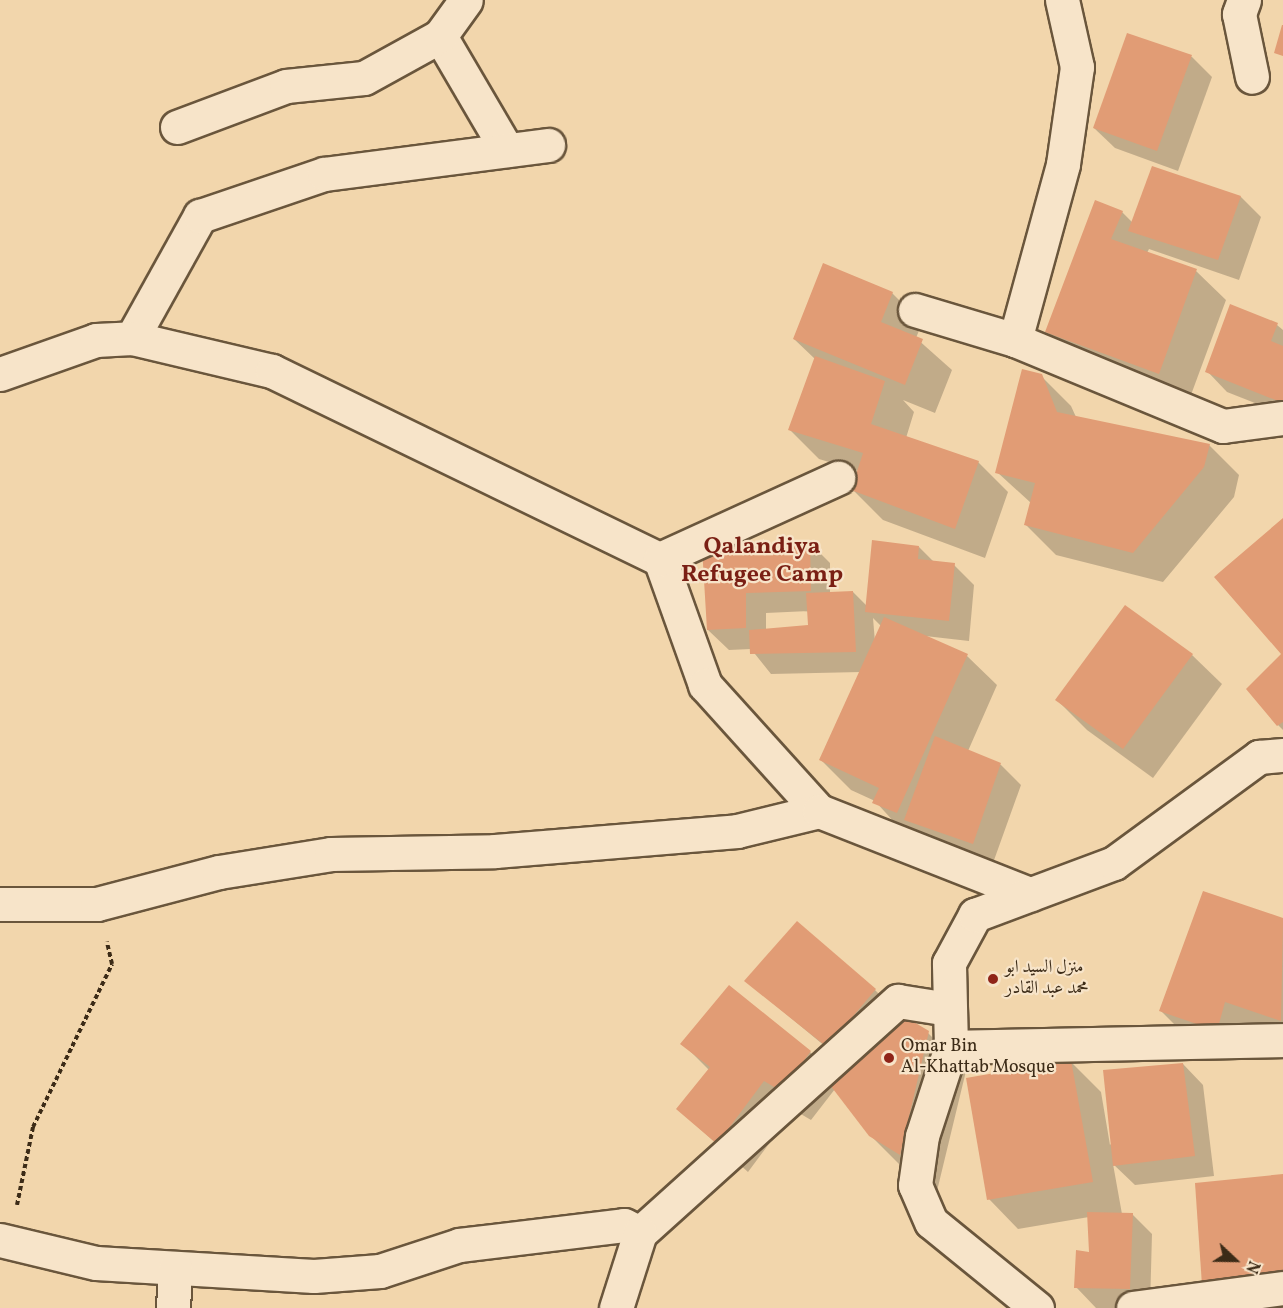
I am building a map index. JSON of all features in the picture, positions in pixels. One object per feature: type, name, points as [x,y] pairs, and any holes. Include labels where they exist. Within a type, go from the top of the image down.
[{"type":"street","points":[[177,127],[286,86],[364,78],[440,36],[466,0]]},
{"type":"street","points":[[1015,340],[1064,164],[1076,78],[1077,67],[1062,0]]},
{"type":"street","points":[[1244,0],[1239,14],[1252,77]]},
{"type":"street","points":[[440,36],[507,150]]},
{"type":"street","points":[[132,338],[200,216],[324,174],[548,145]]},
{"type":"street","points":[[915,310],[1015,340],[1223,426],[1283,418]]},
{"type":"street","points":[[0,374],[96,340],[132,338],[272,370],[660,559],[705,685],[819,812],[1030,894]]},
{"type":"street","points":[[660,559],[838,478]]},
{"type":"street","points":[[1037,1308],[931,1222],[915,1185],[922,1136],[951,1047],[948,1009],[949,963],[975,915],[1114,863],[1259,757],[1283,756]]},
{"type":"street","points":[[0,904],[97,904],[219,872],[331,854],[495,851],[725,832],[819,812]]},
{"type":"street","points":[[616,1308],[640,1233],[898,1001],[948,1009]]},
{"type":"street","points":[[951,1047],[1283,1040]]},
{"type":"street","points":[[4,1240],[96,1263],[314,1276],[380,1271],[459,1245],[624,1225],[640,1233]]},
{"type":"street","points":[[173,1308],[175,1268]]},
{"type":"street","points":[[1133,1308],[1283,1288]]},
{"type":"path","points":[[4,1240],[33,1127],[112,964],[97,904]]},
{"type":"building","points":[[1283,25],[1283,56],[1274,53]]},
{"type":"building","points":[[1127,33],[1192,55],[1157,151],[1093,128]]},
{"type":"building","points":[[1152,166],[1241,196],[1218,260],[1128,231]]},
{"type":"building","points":[[1095,200],[1123,211],[1111,239],[1197,269],[1159,374],[1045,332]]},
{"type":"building","points":[[823,263],[893,292],[881,322],[923,339],[905,385],[793,339]]},
{"type":"building","points":[[1230,304],[1278,323],[1271,341],[1283,346],[1283,403],[1205,372]]},
{"type":"building","points":[[815,356],[885,381],[871,424],[979,461],[955,529],[851,490],[863,453],[788,430]]},
{"type":"building","points":[[1022,369],[1042,374],[1057,412],[1210,444],[1204,467],[1133,553],[1024,525],[1035,483],[995,473]]},
{"type":"building","points":[[1283,518],[1283,722],[1277,726],[1246,689],[1281,654],[1214,577]]},
{"type":"building","points":[[872,540],[919,546],[918,559],[955,563],[949,621],[865,612]]},
{"type":"building","points":[[810,541],[811,591],[746,593],[746,628],[707,630],[702,547]]},
{"type":"building","points":[[853,591],[856,652],[750,654],[749,630],[808,625],[806,593]]},
{"type":"building","points":[[1125,605],[1193,654],[1123,749],[1055,700]]},
{"type":"building","points":[[884,617],[968,654],[897,813],[872,803],[879,788],[819,760]]},
{"type":"building","points":[[935,736],[1001,763],[973,844],[904,820]]},
{"type":"building","points":[[1203,891],[1283,918],[1281,1021],[1225,1002],[1217,1031],[1159,1011]]},
{"type":"building","points":[[797,921],[876,989],[827,1047],[744,981]]},
{"type":"building","points":[[729,985],[811,1051],[781,1091],[764,1081],[717,1144],[676,1109],[710,1067],[680,1044]]},
{"type":"building","name":"Omar Bin Al-Khattab Mosque","points":[[897,1012],[929,1031],[900,1155],[869,1136],[830,1085]]},
{"type":"building","points":[[1071,1060],[1093,1182],[987,1200],[966,1078]]},
{"type":"building","points":[[1183,1063],[1195,1156],[1113,1166],[1103,1070]]},
{"type":"building","points":[[1283,1174],[1283,1277],[1202,1285],[1195,1183]]},
{"type":"building","points":[[1087,1212],[1133,1213],[1130,1289],[1074,1288],[1076,1250],[1089,1252]]},
{"type":"place","name":"منزل السيد ابو محمد عبد القادر","points":[[993,979]]},
{"type":"place","name":"Omar Bin Al-Khattab Mosque","points":[[889,1058]]},
{"type":"district","name":"Qalandiya Refugee Camp","points":[[762,562]]}]
